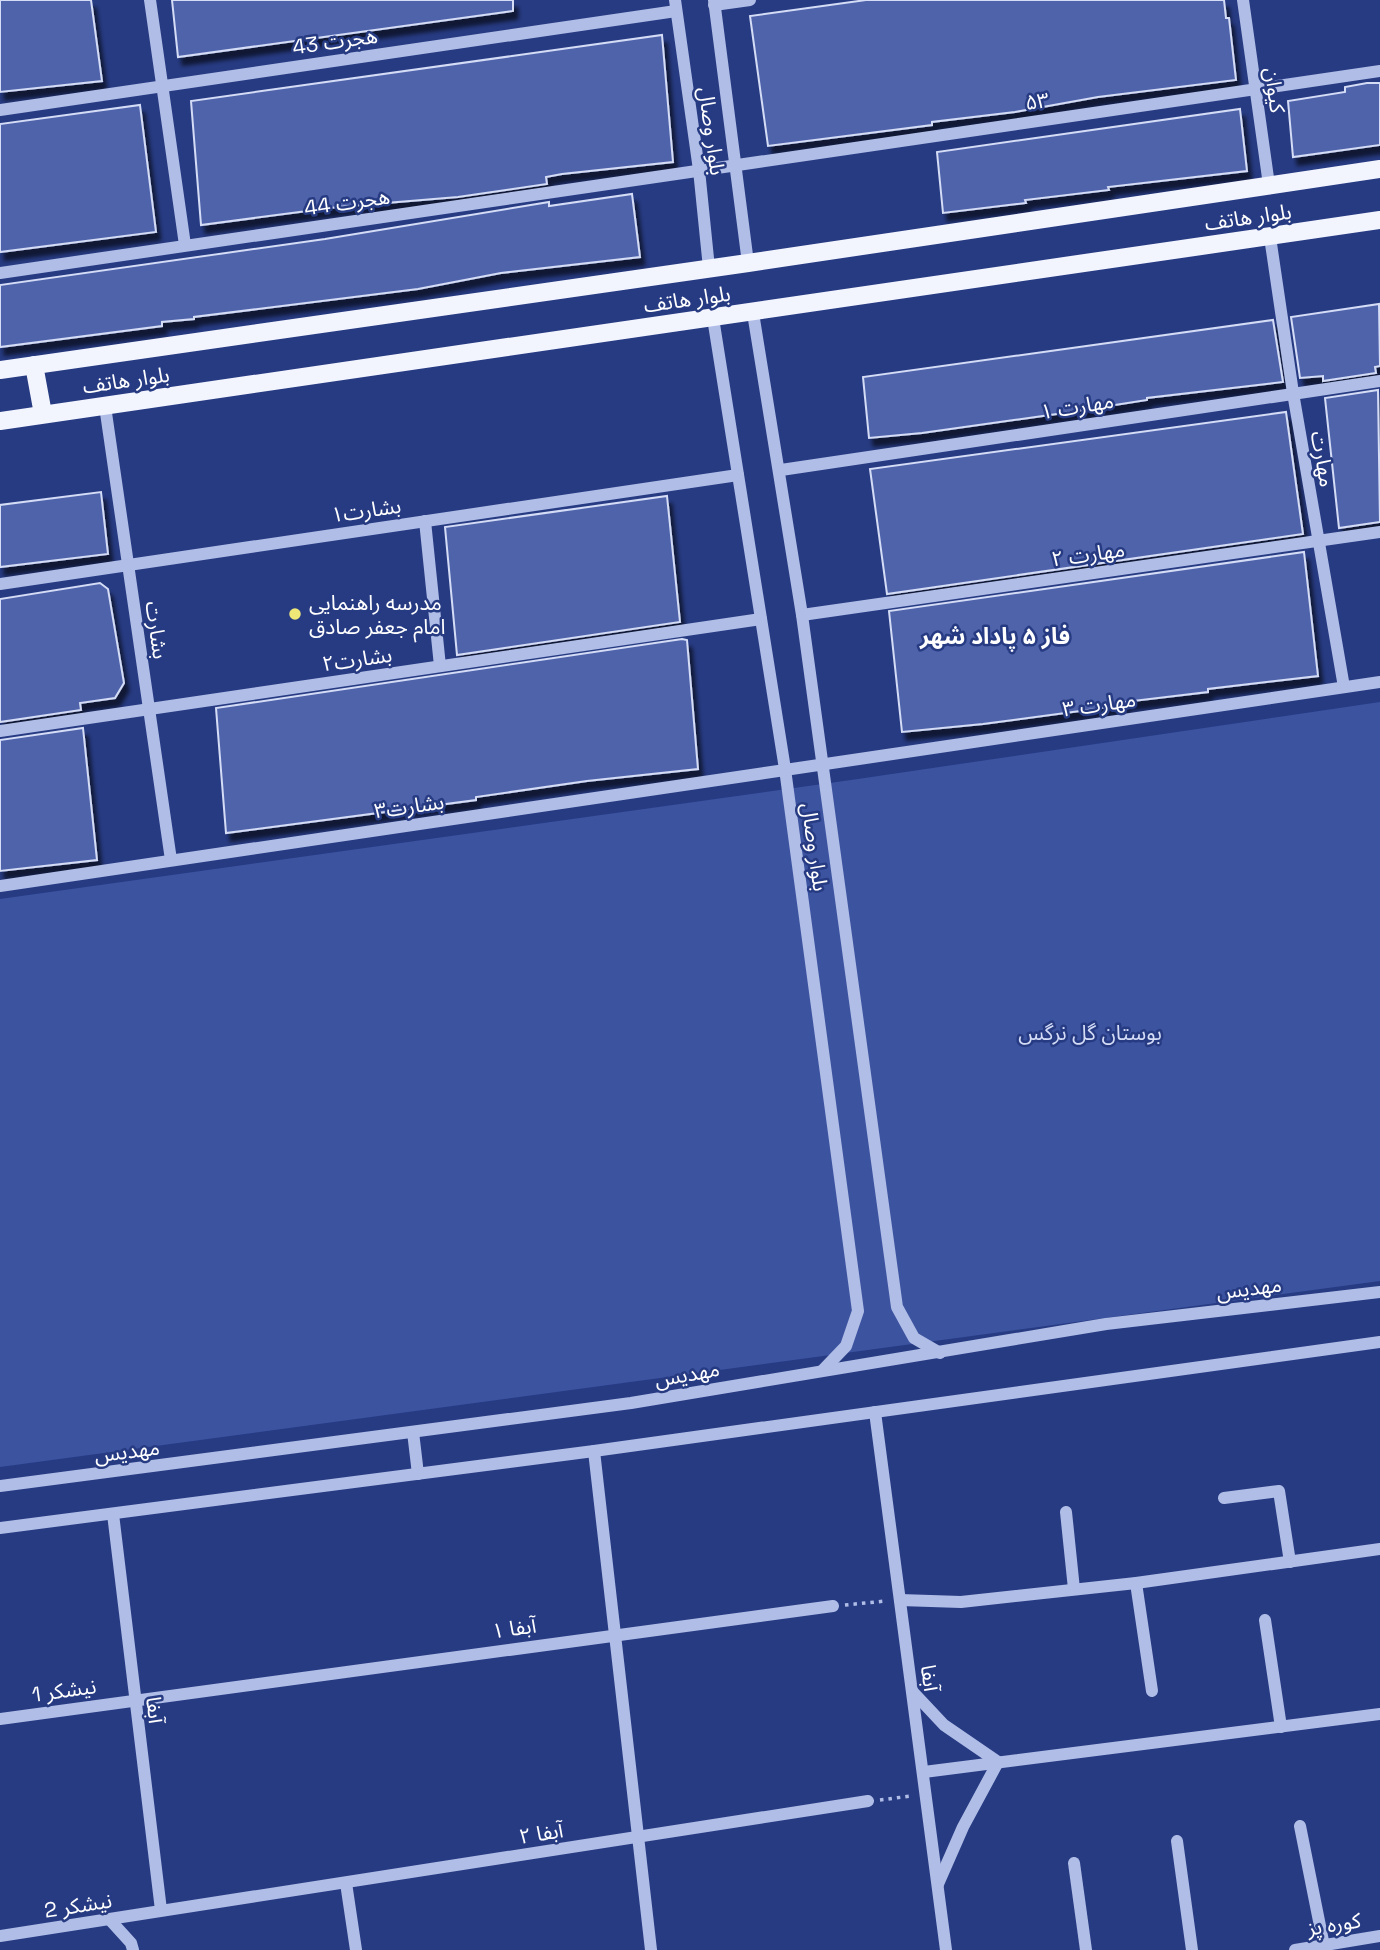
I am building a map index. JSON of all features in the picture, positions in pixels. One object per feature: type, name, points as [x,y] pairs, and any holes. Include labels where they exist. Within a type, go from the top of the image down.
[{"type":"main road","name":"بلوار هاتف","points":[[0,370],[1380,169]]},
{"type":"main road","name":"بلوار هاتف","points":[[0,421],[1380,220]]},
{"type":"main road","points":[[34,365],[43,414]]},
{"type":"street","points":[[150,0],[185,246]]},
{"type":"street","points":[[714,3],[750,0]]},
{"type":"street","name":"کیوان","points":[[1243,0],[1269,185]]},
{"type":"street","name":"بلوار وصال","points":[[714,3],[748,263]]},
{"type":"street","name":"هجرت 43","points":[[0,110],[675,5]]},
{"type":"street","name":"بلوار وصال","points":[[675,5],[699,170],[709,268]]},
{"type":"street","name":"۵۳","points":[[699,170],[1380,71]]},
{"type":"street","name":"هجرت 44","points":[[0,274],[699,170]]},
{"type":"street","name":"مهارت","points":[[1270,237],[1293,393],[1344,687]]},
{"type":"street","name":"بلوار وصال","points":[[753,313],[802,615],[897,1307],[914,1338],[941,1353]]},
{"type":"street","name":"بلوار وصال","points":[[713,318],[785,769],[858,1311],[846,1346],[822,1370]]},
{"type":"street","name":"مهارت ۱","points":[[780,470],[1380,381]]},
{"type":"street","name":"بشارت","points":[[105,406],[171,860]]},
{"type":"street","name":"بشارت۱","points":[[0,584],[738,475]]},
{"type":"street","points":[[425,521],[440,666]]},
{"type":"street","name":"مهارت ۲","points":[[802,615],[1380,532]]},
{"type":"street","name":"بشارت۲","points":[[0,731],[761,619]]},
{"type":"street","name":"مهارت ۳","points":[[823,764],[1380,682]]},
{"type":"street","name":"بشارت۳","points":[[0,886],[823,764]]},
{"type":"street","name":"مهدیس","points":[[0,1486],[631,1403],[1106,1324],[1380,1292]]},
{"type":"street","points":[[0,1528],[594,1451],[1380,1342]]},
{"type":"street","name":"آبفا","points":[[875,1412],[946,1950]]},
{"type":"street","points":[[413,1432],[418,1474]]},
{"type":"street","points":[[594,1451],[651,1950]]},
{"type":"street","points":[[1224,1498],[1279,1491],[1290,1562]]},
{"type":"street","points":[[1066,1512],[1074,1589]]},
{"type":"street","name":"آبفا","points":[[113,1514],[161,1910]]},
{"type":"street","points":[[900,1600],[961,1602],[1136,1583],[1379,1549],[1380,1563]]},
{"type":"street","points":[[1136,1583],[1152,1691]]},
{"type":"street","name":"آبفا ۱","points":[[134,1700],[616,1633],[833,1606]]},
{"type":"street","points":[[1265,1620],[1280,1727]]},
{"type":"street","points":[[912,1691],[944,1725],[998,1762]]},
{"type":"street","name":"نیشکر 1","points":[[0,1719],[134,1700]]},
{"type":"street","points":[[924,1772],[1380,1714]]},
{"type":"street","points":[[938,1885],[962,1827],[998,1762]]},
{"type":"street","name":"آبفا ۲","points":[[161,1910],[868,1801]]},
{"type":"street","points":[[1300,1826],[1324,1945]]},
{"type":"street","points":[[1177,1841],[1192,1950]]},
{"type":"street","points":[[1074,1863],[1086,1950]]},
{"type":"street","points":[[346,1882],[356,1950]]},
{"type":"street","name":"نیشکر 2","points":[[0,1936],[111,1921],[161,1910]]},
{"type":"street","points":[[111,1921],[131,1943],[132,1950]]},
{"type":"street","name":"کوره پز","points":[[1295,1950],[1380,1939]]},
{"type":"path","points":[[833,1606],[900,1600]]},
{"type":"path","points":[[868,1801],[927,1794]]},
{"type":"green space","name":"بوستان گل نرگس","points":[[1380,702],[1380,1281],[0,1467],[0,899],[858,779]]},
{"type":"building","points":[[0,0],[91,0],[102,81],[0,92]]},
{"type":"building","points":[[172,0],[513,0],[513,11],[178,57]]},
{"type":"building","points":[[866,0],[1224,0],[1226,18],[1229,18],[1236,80],[1098,97],[1015,112],[932,122],[932,125],[768,146],[750,16]]},
{"type":"building","points":[[662,35],[673,162],[562,174],[546,177],[547,184],[458,197],[338,207],[201,225],[191,101]]},
{"type":"building","points":[[1380,83],[1380,145],[1293,157],[1288,101],[1345,92],[1345,87]]},
{"type":"building","points":[[140,105],[156,232],[0,252],[0,124]]},
{"type":"building","points":[[1240,109],[1247,171],[1108,187],[1109,190],[943,213],[937,152]]},
{"type":"building","points":[[632,194],[640,257],[501,273],[418,289],[194,317],[162,322],[162,326],[0,347],[0,285],[325,239],[549,202],[549,206]]},
{"type":"building","points":[[1379,304],[1380,366],[1375,367],[1376,373],[1323,381],[1323,376],[1300,378],[1291,317]]},
{"type":"building","points":[[1273,320],[1283,382],[1147,398],[1064,413],[869,438],[863,377]]},
{"type":"building","points":[[1378,390],[1380,522],[1339,528],[1325,398]]},
{"type":"building","points":[[1286,412],[1303,534],[887,594],[870,469]]},
{"type":"building","points":[[101,492],[108,554],[0,567],[0,505]]},
{"type":"building","points":[[667,496],[680,622],[457,655],[445,527]]},
{"type":"building","points":[[1304,552],[1318,676],[1208,689],[1208,692],[1124,702],[1125,705],[902,732],[889,611]]},
{"type":"building","points":[[100,583],[108,589],[124,683],[115,698],[80,703],[81,710],[0,722],[0,599]]},
{"type":"building","points":[[687,640],[698,769],[587,781],[476,797],[476,800],[226,833],[216,708]]},
{"type":"building","points":[[83,728],[97,860],[0,871],[0,740]]},
{"type":"place","name":"مدرسه راهنمایی امام جعفر صادق","points":[[295,614]]},
{"type":"district","name":"فاز ۵ پاداد شهر","points":[[995,636]]}]
